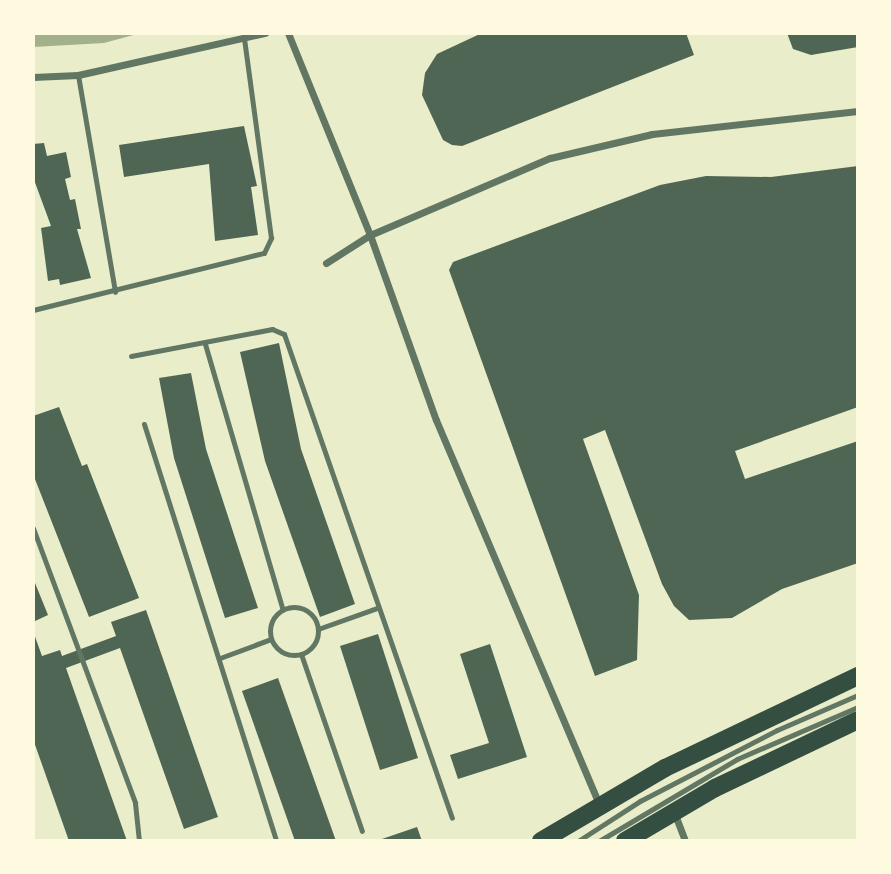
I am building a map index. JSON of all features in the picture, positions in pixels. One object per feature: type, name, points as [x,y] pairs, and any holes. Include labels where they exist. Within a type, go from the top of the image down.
[{"type":"main road","points":[[541,841],[599,804],[789,705],[858,676]]},
{"type":"main road","points":[[625,841],[674,811],[858,720]]},
{"type":"street","points":[[33,77],[78,75],[265,33]]},
{"type":"street","points":[[288,33],[370,235],[436,420],[599,804]]},
{"type":"street","points":[[327,263],[370,235],[550,158],[652,134],[858,111]]},
{"type":"street","points":[[674,811],[685,841]]},
{"type":"lane","points":[[33,310],[115,292],[264,253],[271,238],[244,39]]},
{"type":"lane","points":[[78,75],[115,292]]},
{"type":"lane","points":[[131,356],[205,344],[272,329],[284,334],[452,818]]},
{"type":"lane","points":[[205,344],[283,610]]},
{"type":"lane","points":[[144,424],[276,841]]},
{"type":"lane","points":[[33,528],[135,803],[139,841]]},
{"type":"lane","points":[[318,629],[377,608]]},
{"type":"lane","points":[[283,610],[305,610],[318,629],[314,645],[301,654],[285,654],[271,639],[272,621],[283,610]]},
{"type":"lane","points":[[220,658],[271,639]]},
{"type":"lane","points":[[301,654],[362,831]]},
{"type":"lane","points":[[578,841],[663,789],[858,695]]},
{"type":"lane","points":[[599,841],[737,759],[858,706]]},
{"type":"shaded area","points":[[33,33],[141,33],[104,43],[33,47]]},
{"type":"building","points":[[482,33],[686,33],[694,55],[462,146],[452,145],[443,140],[422,95],[425,73],[437,54]]},
{"type":"building","points":[[787,33],[858,33],[858,47],[811,55],[793,49]]},
{"type":"building","points":[[244,126],[257,186],[251,187],[258,235],[215,241],[209,164],[124,177],[119,145]]},
{"type":"building","points":[[44,143],[47,156],[66,152],[71,177],[65,179],[70,200],[75,199],[81,229],[77,229],[91,278],[60,285],[59,279],[48,281],[41,228],[51,226],[33,177],[33,144]]},
{"type":"building","points":[[858,166],[858,407],[735,451],[745,479],[858,441],[858,563],[782,589],[732,618],[689,620],[674,606],[662,584],[605,430],[583,439],[639,595],[637,660],[595,676],[449,270],[453,262],[660,185],[706,176],[771,177]]},
{"type":"building","points":[[279,343],[301,449],[355,604],[320,617],[265,461],[240,352]]},
{"type":"building","points":[[191,373],[206,449],[258,608],[225,618],[174,458],[159,378]]},
{"type":"building","points":[[59,407],[82,466],[87,464],[139,598],[89,617],[33,474],[33,416]]},
{"type":"building","points":[[33,578],[48,615],[33,622]]},
{"type":"building","points":[[146,610],[218,817],[184,829],[120,648],[66,668],[127,841],[69,841],[33,739],[33,631],[42,656],[60,650],[62,656],[116,636],[111,622]]},
{"type":"building","points":[[378,634],[418,758],[380,770],[340,646]]},
{"type":"building","points":[[490,644],[527,757],[458,779],[450,755],[489,743],[460,654]]},
{"type":"building","points":[[278,678],[336,841],[295,841],[242,691]]},
{"type":"building","points":[[417,827],[422,841],[379,841],[379,840]]}]
